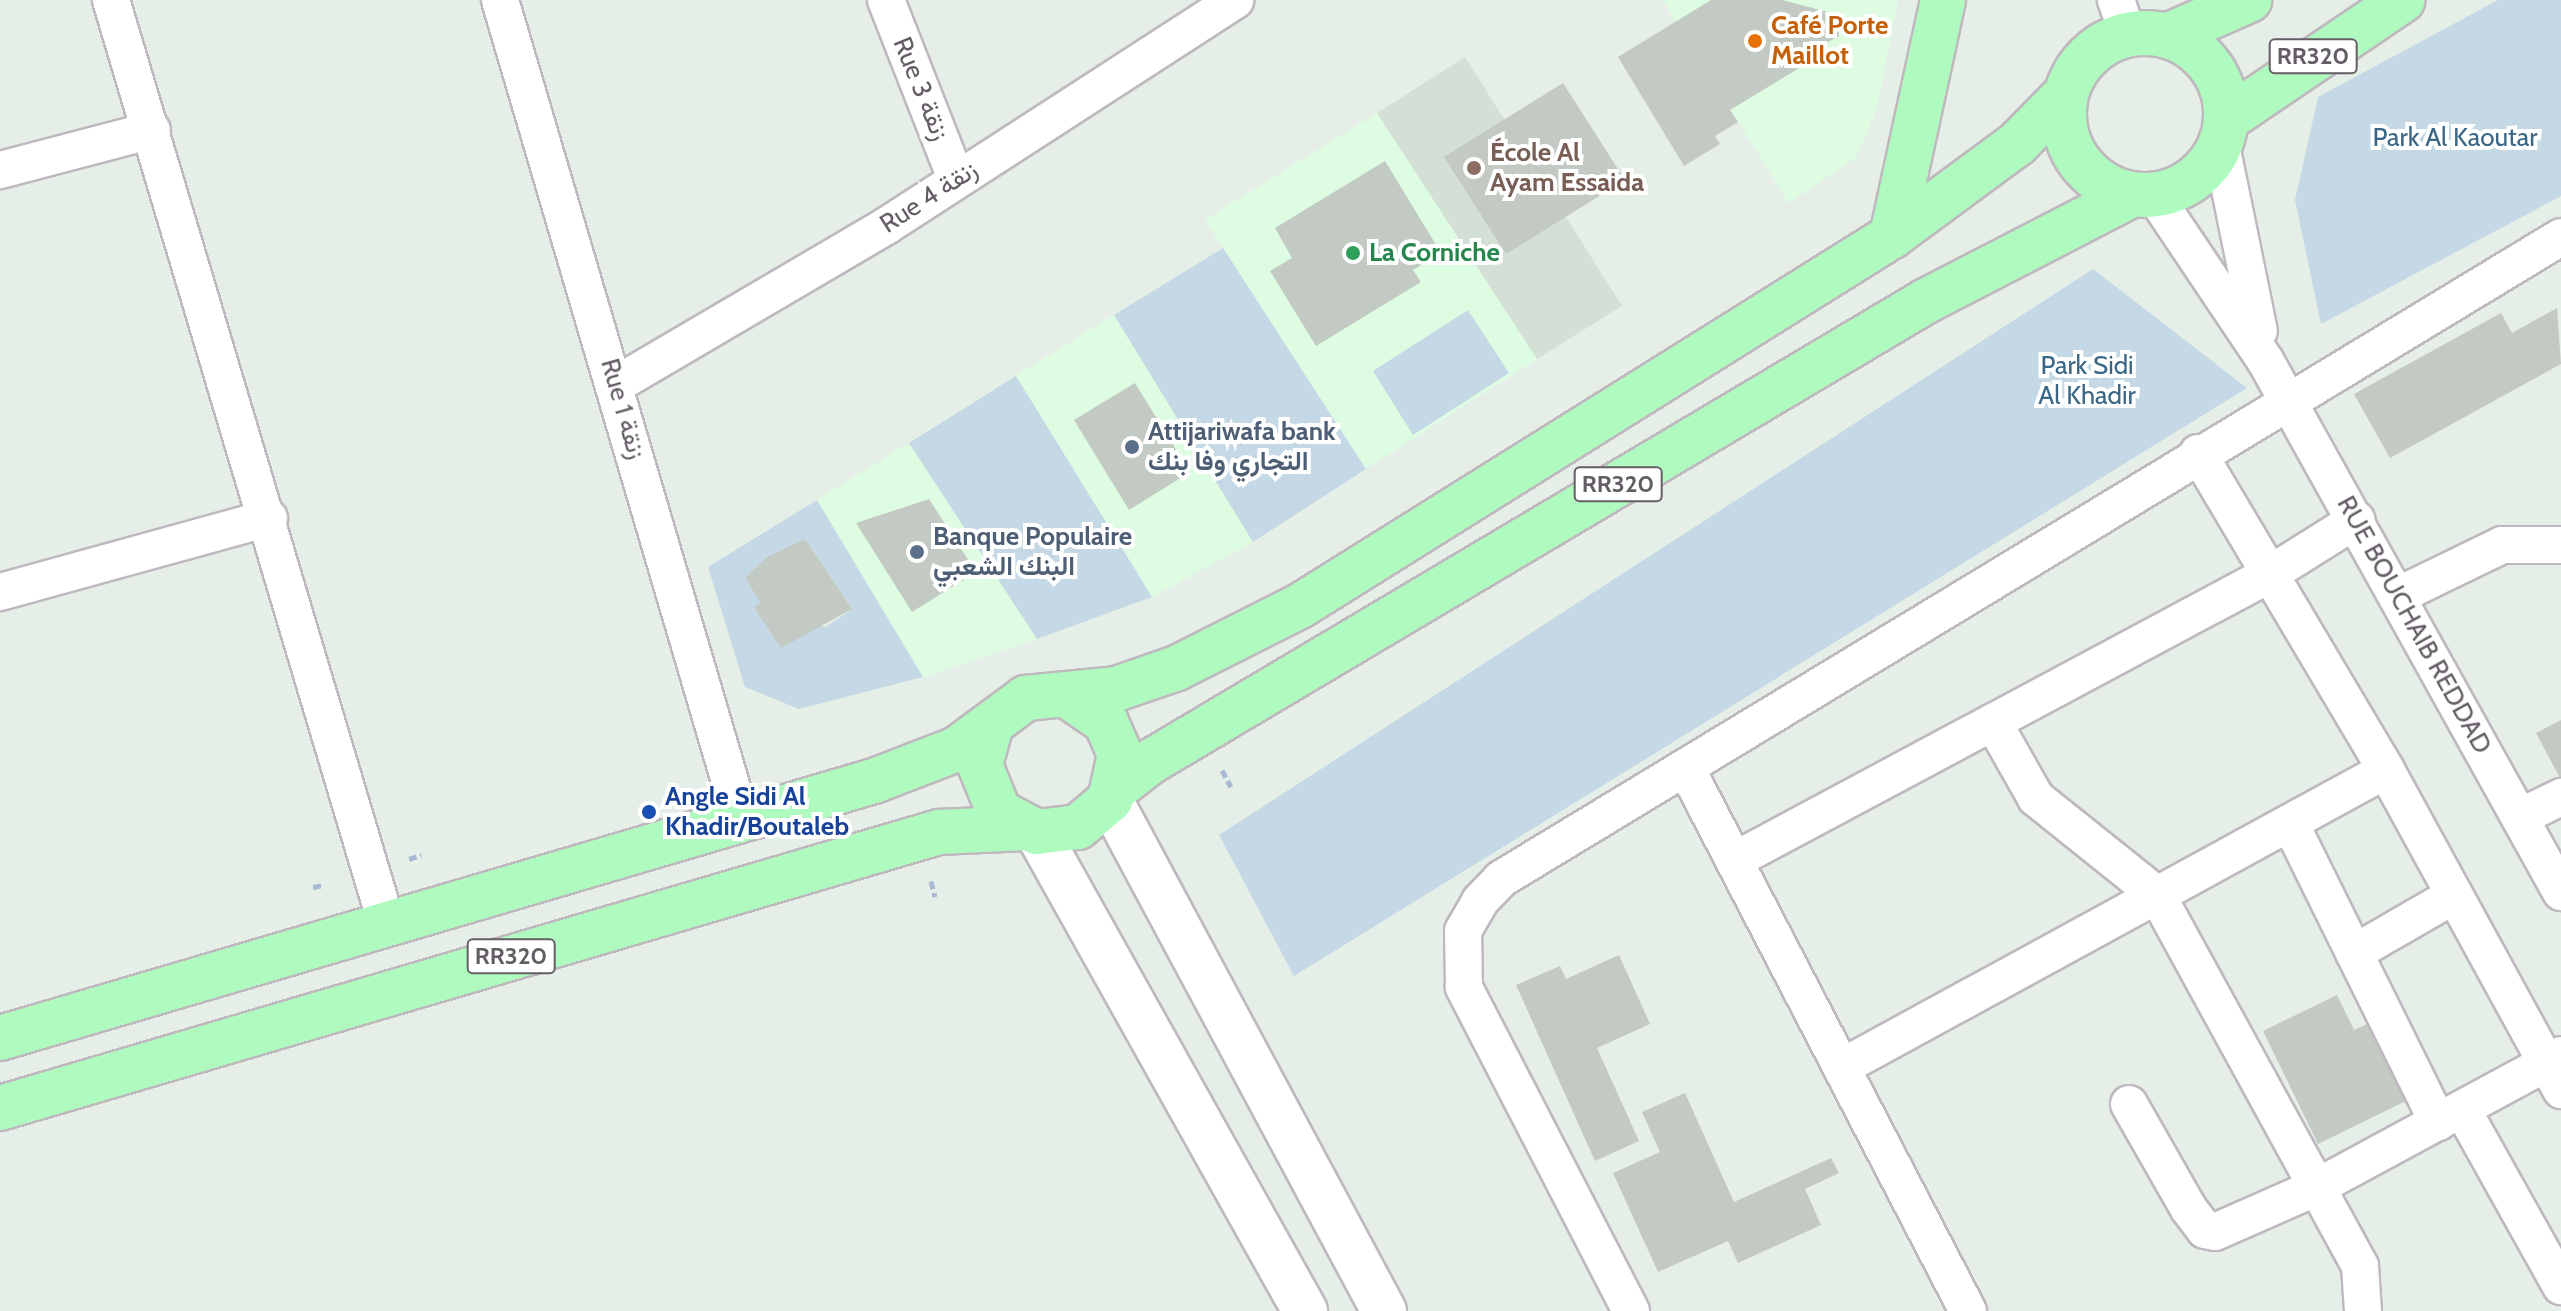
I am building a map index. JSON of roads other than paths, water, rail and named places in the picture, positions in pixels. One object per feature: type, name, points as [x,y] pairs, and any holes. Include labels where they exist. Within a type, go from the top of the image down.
[{"type":"main road","points":[[1892,236],[1943,0]]},
{"type":"main road","name":"RR320","points":[[0,1038],[906,770],[957,749],[1026,698],[1068,696],[1151,679],[1300,606],[1892,236],[2017,144],[2065,95],[2088,56],[2137,24],[2249,0]]},
{"type":"main road","name":"RR320","points":[[0,1108],[939,832],[1078,827],[1150,762],[1926,301],[2143,195],[2194,179],[2224,132],[2403,0]]},
{"type":"main road","points":[[2137,24],[2195,50],[2216,74],[2224,132]]},
{"type":"main road","points":[[2065,95],[2070,147],[2106,186],[2143,195]]},
{"type":"main road","points":[[1068,696],[1090,706],[1112,732],[1120,754],[1113,795],[1384,1311]]},
{"type":"main road","points":[[991,725],[981,754],[984,785],[999,812],[1031,830],[1305,1311]]},
{"type":"street","points":[[111,0],[269,518],[386,922]]},
{"type":"street","name":"Rue 1 زنقة","points":[[500,0],[617,384],[741,819]]},
{"type":"street","name":"Rue 3 زنقة","points":[[886,0],[956,179]]},
{"type":"street","name":"Rue 4 زنقة","points":[[617,384],[956,179],[1235,0]]},
{"type":"street","points":[[0,170],[152,130]]},
{"type":"street","name":"RUE BOUCHAIB REDDAD","points":[[2224,132],[2265,360]]},
{"type":"street","name":"RUE BOUCHAIB REDDAD","points":[[2143,195],[2265,360],[2399,595],[2561,892]]},
{"type":"street","points":[[1631,1311],[1464,987],[1459,956],[1469,921],[1501,879],[2287,398],[2561,237]]},
{"type":"street","points":[[2129,1104],[2205,1230],[2233,1229],[2450,1115],[2556,1069],[2386,770],[2198,453]]},
{"type":"street","points":[[0,592],[269,518]]},
{"type":"street","points":[[1735,860],[2270,574],[2356,520]]},
{"type":"street","points":[[2399,595],[2502,545],[2561,545]]},
{"type":"street","points":[[1993,722],[2036,798],[2157,895],[2360,1266],[2363,1311]]},
{"type":"street","points":[[1686,768],[1968,1311]]},
{"type":"street","points":[[1842,1067],[2386,770]]},
{"type":"street","points":[[2520,817],[2561,797]]},
{"type":"street","points":[[2290,823],[2354,953],[2450,1115],[2561,1286]]},
{"type":"street","points":[[2354,953],[2455,895]]},
{"type":"place","name":"Café Porte Maillot","points":[[1755,41]]},
{"type":"place","name":"École Al Ayam Essaida","points":[[1474,168]]},
{"type":"place","name":"La Corniche","points":[[1353,253]]},
{"type":"place","name":"Attijariwafa bank التجاري وفا بنك","points":[[1132,447]]},
{"type":"place","name":"Banque Populaire البنك الشعبي","points":[[917,552]]},
{"type":"place","name":"Angle Sidi Al Khadir/Boutaleb","points":[[649,812]]},
{"type":"park label","name":"Park Al Kaoutar","points":[[2455,138]]},
{"type":"park label","name":"Park Sidi Al Khadir","points":[[2087,381]]}]
